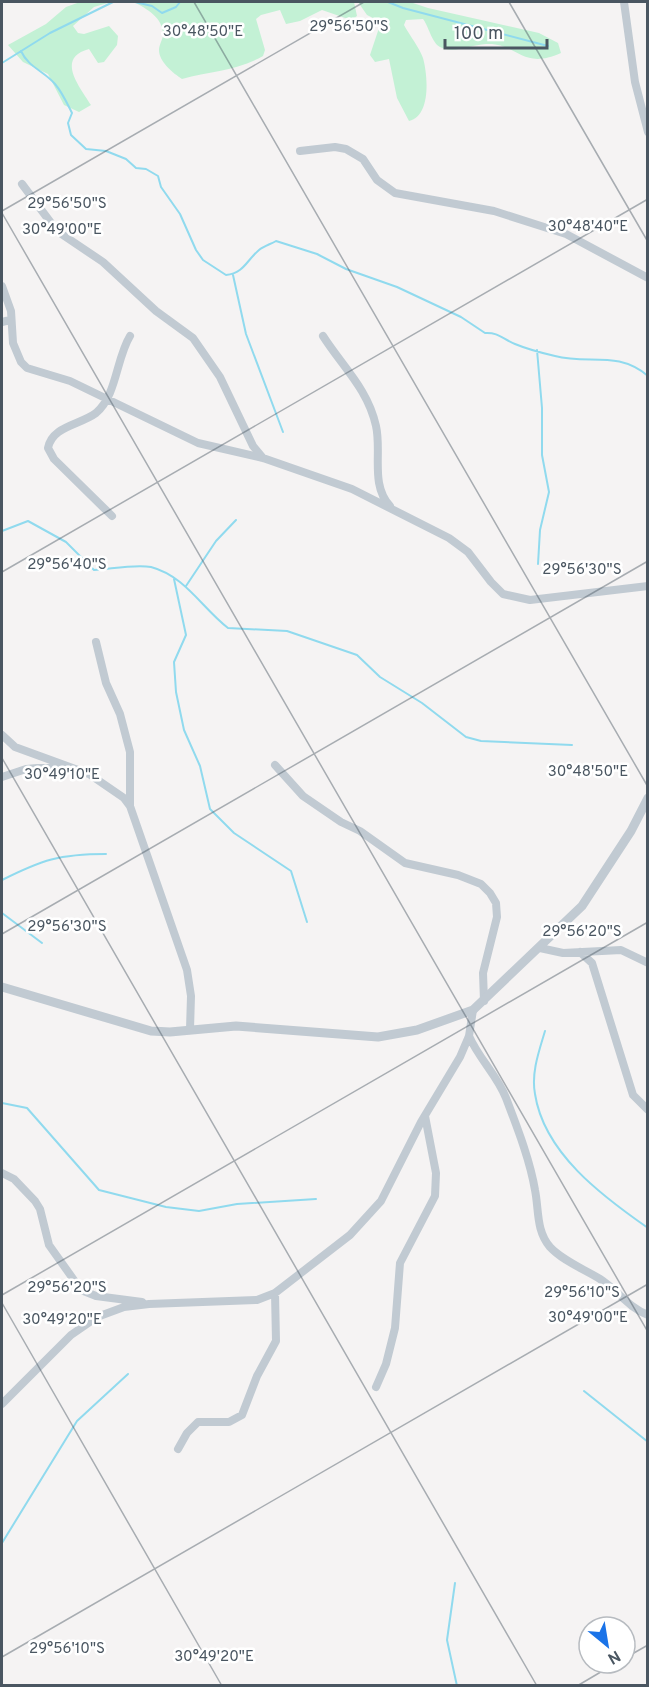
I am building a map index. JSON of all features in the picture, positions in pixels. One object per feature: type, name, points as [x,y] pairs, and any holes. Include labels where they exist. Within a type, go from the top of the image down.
[{"type":"street","points":[[624,2],[635,82],[648,132]]},
{"type":"street","points":[[300,151],[335,147],[346,149],[363,159],[377,180],[395,193],[494,211],[566,234],[648,278]]},
{"type":"street","points":[[22,184],[57,231],[103,262],[156,311],[193,338],[220,377],[253,446],[263,458]]},
{"type":"street","points":[[2,286],[10,311],[13,342],[21,362],[27,368],[70,381],[198,443],[263,458],[352,489],[455,542],[468,552],[497,589],[514,598],[530,600],[648,586]]},
{"type":"street","points":[[2,322],[10,320]]},
{"type":"street","points":[[112,516],[54,459],[48,448],[53,436],[94,414],[107,400],[122,349],[130,336]]},
{"type":"street","points":[[323,336],[364,391],[376,425],[380,488],[385,501],[393,509]]},
{"type":"street","points":[[96,642],[105,683],[120,714],[130,752],[130,806],[187,970],[190,989],[190,1029]]},
{"type":"street","points":[[2,735],[15,747],[102,781],[130,806]]},
{"type":"street","points":[[2,777],[26,769],[64,765]]},
{"type":"street","points":[[275,765],[303,796],[333,817],[360,831],[405,863],[469,879],[481,884],[490,893],[496,903],[497,917],[483,973],[484,1001]]},
{"type":"street","points":[[2,987],[132,1028],[170,1032],[236,1026],[384,1037],[417,1030],[473,1010],[582,906],[613,860],[648,798]]},
{"type":"street","points":[[540,948],[553,952],[621,950],[648,963]]},
{"type":"street","points":[[580,952],[588,957],[596,970],[633,1095],[648,1110]]},
{"type":"street","points":[[2,1404],[83,1326],[108,1312],[149,1304],[188,1301],[244,1302],[275,1293],[350,1235],[370,1216],[381,1201],[425,1116],[460,1057],[469,1036],[473,1010]]},
{"type":"street","points":[[469,1036],[482,1060],[500,1084],[507,1100],[535,1190],[540,1227],[548,1245],[558,1254],[601,1280],[638,1311],[648,1315]]},
{"type":"street","points":[[376,1387],[386,1364],[393,1335],[399,1301],[400,1263],[435,1196],[436,1173],[425,1116]]},
{"type":"street","points":[[2,1173],[14,1179],[35,1201],[40,1209],[49,1245],[81,1290],[96,1296],[149,1304]]},
{"type":"street","points":[[178,1449],[187,1433],[198,1422],[229,1422],[242,1415],[257,1376],[276,1341],[275,1293]]},
{"type":"green space","points":[[80,2],[111,2],[94,7],[73,26],[78,33],[84,34],[109,26],[118,36],[117,45],[104,62],[98,63],[89,49],[79,53],[73,59],[73,74],[91,105],[79,112],[64,105],[48,74],[23,62],[8,45],[46,24],[66,7]]},
{"type":"green space","points":[[134,2],[354,2],[357,16],[351,20],[322,10],[300,21],[286,24],[280,10],[261,15],[256,19],[265,50],[263,56],[233,68],[182,79],[161,59],[159,46],[163,30],[158,19]]},
{"type":"green space","points":[[358,2],[410,2],[539,33],[558,43],[561,53],[537,59],[528,58],[496,45],[445,49],[437,45],[423,19],[406,20],[404,25],[423,58],[427,85],[421,112],[409,121],[397,98],[389,59],[375,62],[370,55],[381,22],[367,15]]},
{"type":"waterway","points":[[2,63],[50,33],[113,2]]},
{"type":"waterway","points":[[135,2],[152,6],[162,13],[176,7],[180,2]]},
{"type":"waterway","points":[[388,2],[403,8],[548,46]]},
{"type":"waterway","points":[[21,51],[32,65],[58,87],[72,113],[68,123],[71,135],[86,149],[106,151],[126,159],[136,168],[146,169],[158,176],[161,187],[180,214],[196,250],[203,260],[226,275],[237,272],[259,250],[276,241],[317,254],[346,269],[397,287],[461,317],[485,333],[497,335],[520,346],[567,358],[625,363],[648,376]]},
{"type":"waterway","points":[[233,275],[246,334],[283,432]]},
{"type":"waterway","points":[[537,350],[542,408],[542,455],[549,492],[540,530],[538,564]]},
{"type":"waterway","points":[[186,586],[216,541],[236,520]]},
{"type":"waterway","points":[[2,531],[28,521],[66,542],[94,570],[138,566],[163,571],[183,585],[228,628],[287,631],[357,655],[380,677],[422,703],[466,737],[481,741],[572,745]]},
{"type":"waterway","points":[[174,579],[186,635],[174,662],[176,692],[184,730],[200,766],[210,809],[234,833],[291,871],[307,922]]},
{"type":"waterway","points":[[2,880],[51,860],[76,855],[106,854]]},
{"type":"waterway","points":[[2,913],[42,943]]},
{"type":"waterway","points":[[545,1031],[536,1062],[534,1086],[541,1115],[550,1135],[563,1154],[594,1187],[648,1228]]},
{"type":"waterway","points":[[2,1103],[27,1108],[99,1190],[166,1207],[199,1211],[237,1204],[316,1199]]},
{"type":"waterway","points":[[2,1543],[77,1421],[128,1374]]},
{"type":"waterway","points":[[584,1391],[648,1442]]},
{"type":"waterway","points":[[455,1583],[447,1640],[457,1686]]}]
